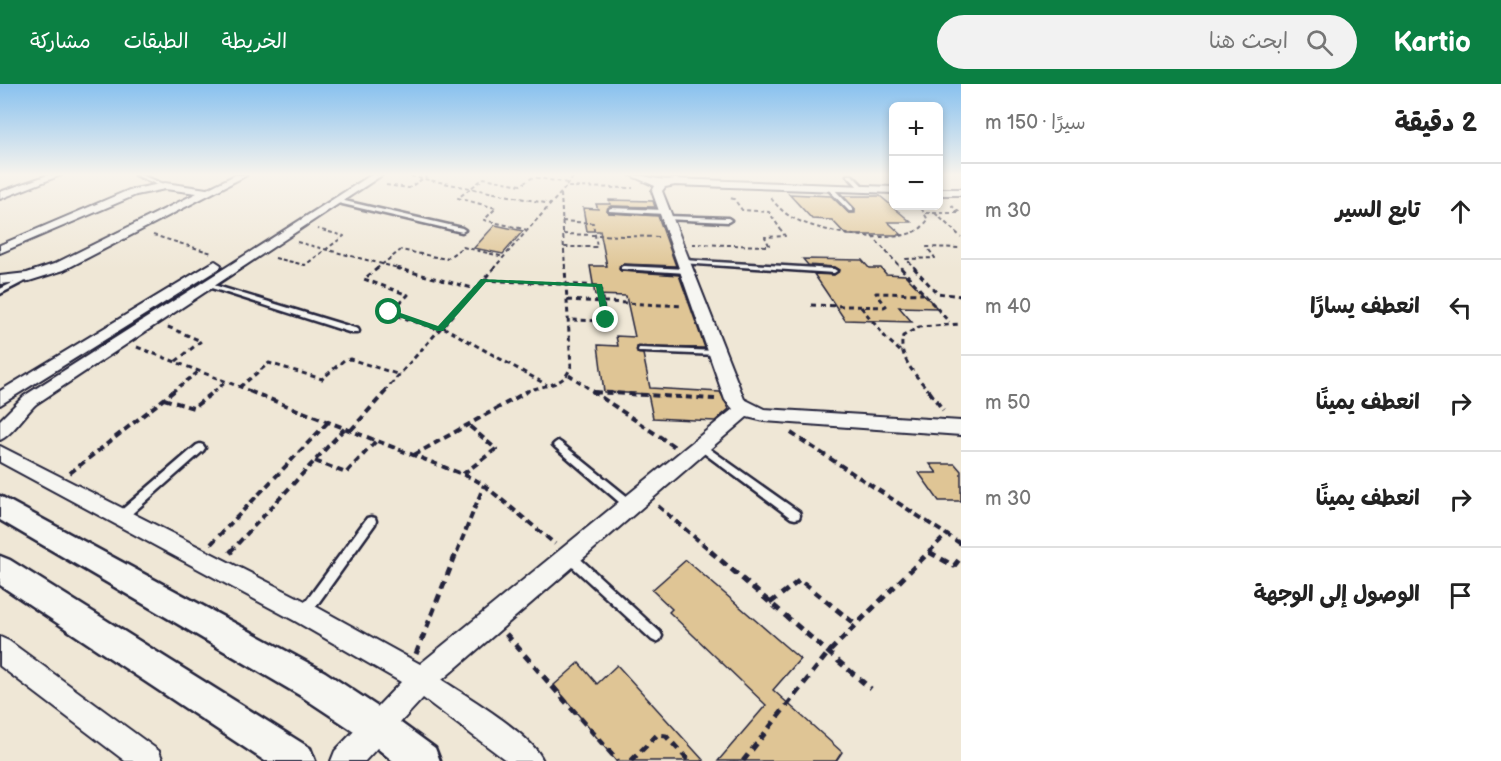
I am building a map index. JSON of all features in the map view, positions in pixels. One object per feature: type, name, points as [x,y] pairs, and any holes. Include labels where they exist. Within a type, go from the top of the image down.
[{"type":"street","points":[[0,249],[97,207]]},
{"type":"street","points":[[0,280],[29,277],[59,267],[179,207]]},
{"type":"street","points":[[0,399],[227,258],[316,207]]},
{"type":"street","points":[[0,433],[17,411],[30,400],[327,207]]},
{"type":"street","points":[[664,207],[718,353],[748,408]]},
{"type":"street","points":[[345,761],[378,727],[416,676],[494,620],[748,408],[958,428]]},
{"type":"street","points":[[0,453],[304,613],[416,676],[499,735],[529,761]]},
{"type":"street","points":[[0,507],[313,684],[378,727],[422,761]]},
{"type":"street","points":[[0,569],[297,761]]},
{"type":"street","points":[[0,650],[149,761]]},
{"type":"lane","points":[[360,207],[462,230]]},
{"type":"lane","points":[[848,207],[851,210]]},
{"type":"lane","points":[[611,210],[728,220]]},
{"type":"lane","points":[[624,268],[685,266],[834,271]]},
{"type":"lane","points":[[0,292],[29,277]]},
{"type":"lane","points":[[207,285],[356,331]]},
{"type":"lane","points":[[642,350],[718,353]]},
{"type":"lane","points":[[558,445],[637,500]]},
{"type":"lane","points":[[122,516],[200,448]]},
{"type":"lane","points":[[695,451],[795,515]]},
{"type":"lane","points":[[304,613],[371,521]]},
{"type":"lane","points":[[569,556],[656,636]]},
{"type":"path","points":[[490,207],[496,208],[484,220],[528,230]]},
{"type":"path","points":[[351,430],[549,207]]},
{"type":"path","points":[[414,455],[528,390],[561,382],[569,375],[571,366],[561,207]]},
{"type":"path","points":[[778,207],[794,219],[831,231],[872,236],[898,236],[918,231],[926,226],[928,220],[923,210]]},
{"type":"path","points":[[926,213],[960,213],[954,207]]},
{"type":"path","points":[[934,213],[961,237]]},
{"type":"path","points":[[562,221],[592,223],[596,248],[564,247]]},
{"type":"path","points":[[255,254],[303,265],[344,236],[300,224]]},
{"type":"path","points":[[134,229],[227,258]]},
{"type":"path","points":[[563,234],[675,238]]},
{"type":"path","points":[[872,236],[949,323]]},
{"type":"path","points":[[279,238],[476,289]]},
{"type":"path","points":[[961,248],[927,247],[935,258],[906,259],[937,293],[961,296]]},
{"type":"path","points":[[504,257],[463,248],[443,260],[401,250],[363,280],[408,295],[389,313],[441,328],[548,386]]},
{"type":"path","points":[[484,280],[600,286],[606,321],[568,320]]},
{"type":"path","points":[[811,304],[886,307],[876,293],[923,294]]},
{"type":"path","points":[[567,300],[700,306]]},
{"type":"path","points":[[860,306],[886,338],[903,354],[958,428]]},
{"type":"path","points":[[150,321],[201,340],[175,362]]},
{"type":"path","points":[[903,354],[901,343],[906,333],[916,327],[961,324]]},
{"type":"path","points":[[121,341],[463,474],[484,485],[569,556]]},
{"type":"path","points":[[240,387],[269,363],[322,379],[344,360],[350,359],[400,375]]},
{"type":"path","points":[[57,483],[199,371]]},
{"type":"path","points":[[569,375],[695,451]]},
{"type":"path","points":[[163,399],[193,408],[226,382]]},
{"type":"path","points":[[594,392],[748,408],[961,544]]},
{"type":"path","points":[[208,562],[328,421]]},
{"type":"path","points":[[463,474],[496,449],[467,424]]},
{"type":"path","points":[[208,562],[315,461],[345,428]]},
{"type":"path","points":[[315,461],[346,472],[377,440]]},
{"type":"path","points":[[416,676],[484,485]]},
{"type":"path","points":[[637,500],[770,603],[871,689]]},
{"type":"path","points":[[743,761],[828,653],[946,535]]},
{"type":"path","points":[[929,552],[954,566],[961,557]]},
{"type":"path","points":[[770,603],[800,580],[856,625]]},
{"type":"path","points":[[494,620],[618,761]]},
{"type":"path","points":[[631,761],[657,735],[661,734],[689,761]]},
{"type":"building","points":[[597,207],[611,207],[607,211],[609,213],[658,216],[676,266],[623,264],[619,269],[679,275],[705,348],[637,347],[637,353],[643,354],[650,388],[720,392],[729,409],[715,421],[653,418],[648,394],[604,392],[598,345],[618,346],[616,336],[635,337],[626,296],[595,295],[590,266],[607,266],[600,231],[587,231],[583,208],[598,209]]},
{"type":"building","points":[[801,207],[842,207],[849,213],[855,213],[853,207],[889,207],[889,210],[897,210],[911,222],[888,222],[902,235],[846,235],[832,220],[812,219]]},
{"type":"building","points":[[495,225],[523,231],[503,254],[474,248]]},
{"type":"building","points":[[803,259],[862,260],[869,268],[881,268],[886,274],[905,275],[937,308],[899,307],[912,322],[845,320],[814,274],[834,275],[839,270],[834,267],[808,265]]},
{"type":"building","points":[[930,464],[955,464],[961,471],[961,501],[939,501],[919,473],[937,473]]},
{"type":"building","points":[[686,560],[800,659],[773,690],[842,752],[836,761],[718,761],[766,705],[669,612],[672,609],[652,590]]},
{"type":"building","points":[[579,663],[597,684],[617,665],[704,761],[616,761],[554,685]]},
{"type":"route","points":[[389,312],[440,330],[484,280],[599,285],[606,320]]}]
